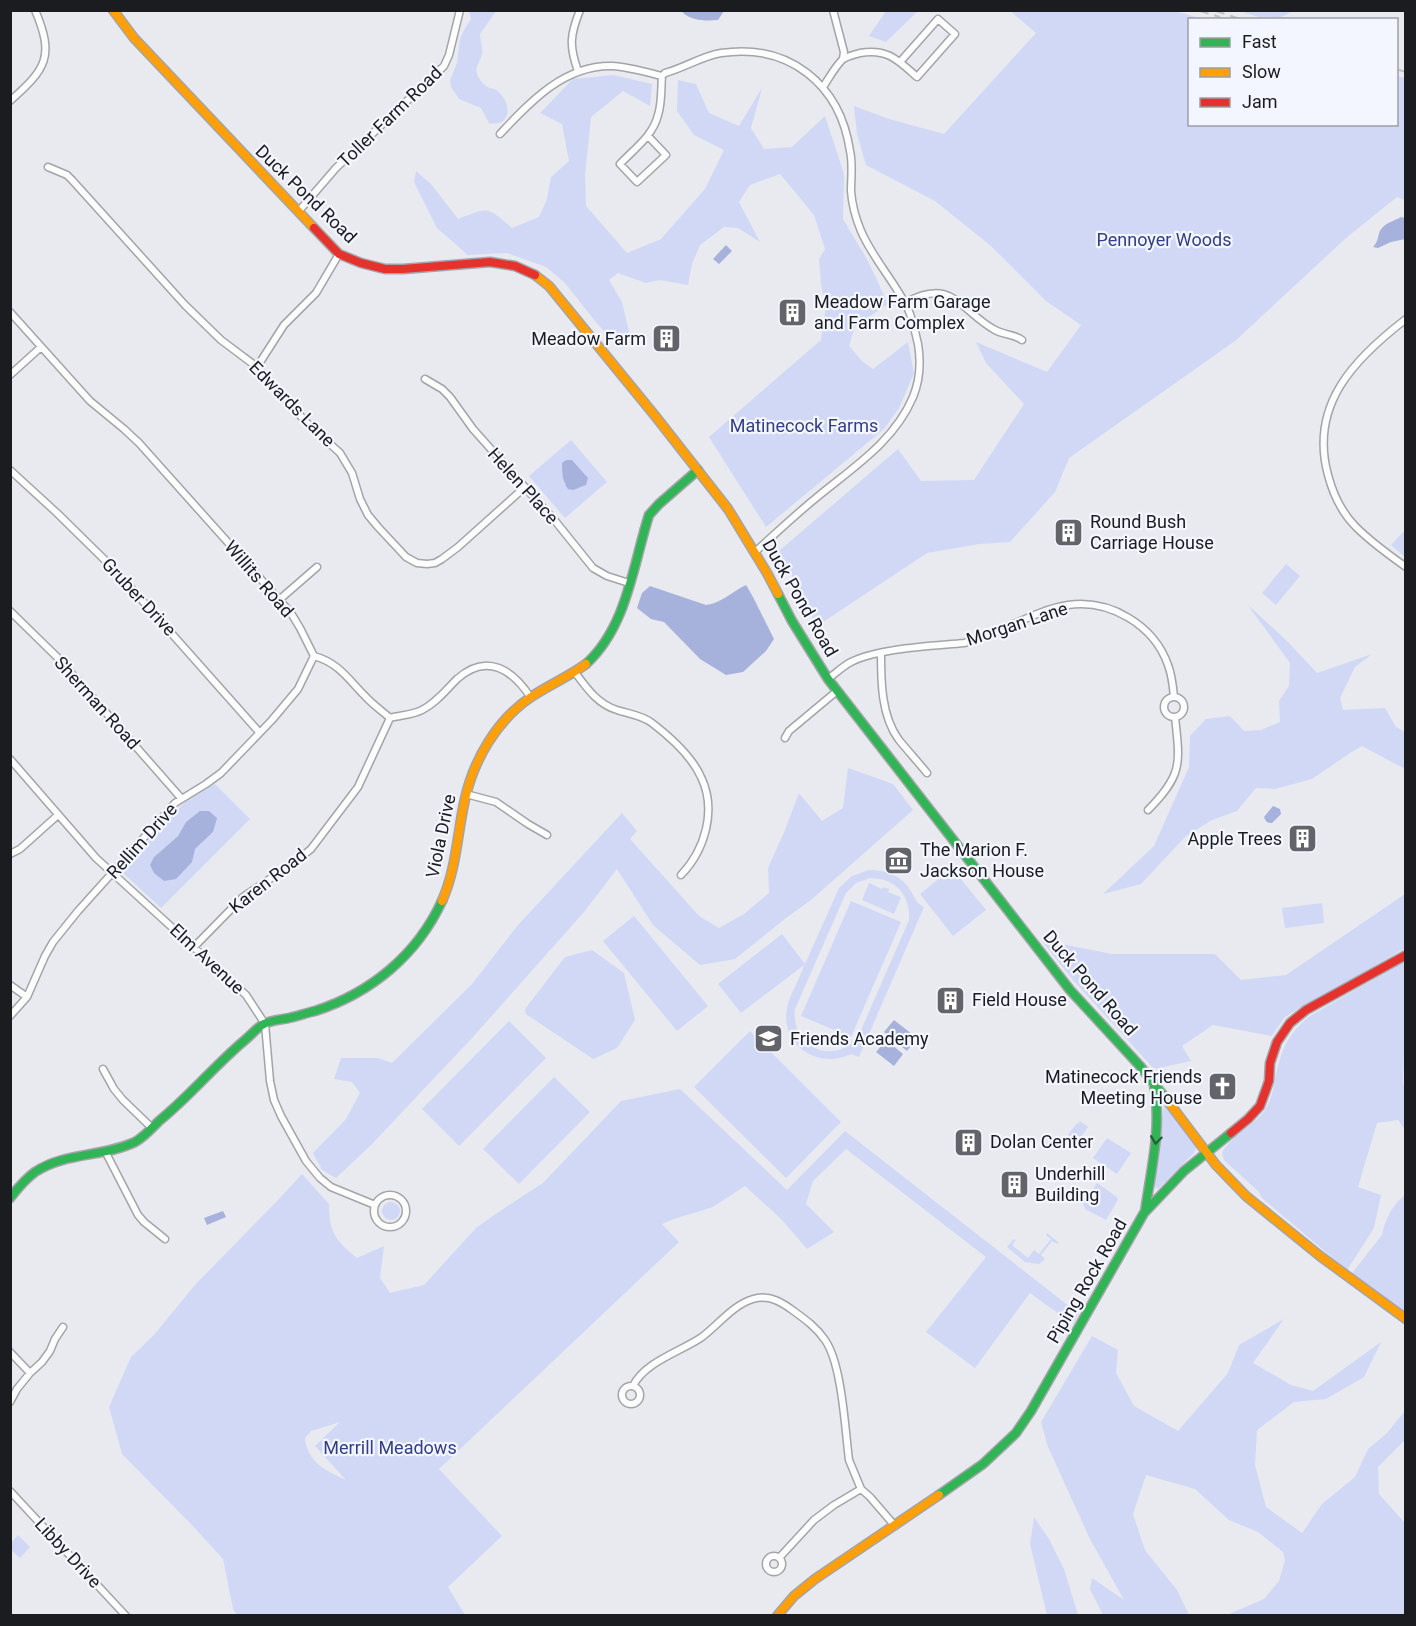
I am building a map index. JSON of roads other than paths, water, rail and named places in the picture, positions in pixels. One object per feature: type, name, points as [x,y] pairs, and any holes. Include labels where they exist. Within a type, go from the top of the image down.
[{"type":"street","points":[[10,101],[36,77],[45,55],[44,31],[35,10]]},
{"type":"street","name":"Duck Pond Road","points":[[113,10],[134,38],[339,254],[361,263],[386,269],[490,262],[515,265],[534,273],[549,286],[728,509],[828,679],[1070,990],[1153,1082],[1216,1165],[1246,1197],[1320,1256],[1406,1319]]},
{"type":"street","name":"Toller Farm Road","points":[[298,212],[336,168],[444,66],[460,10]]},
{"type":"street","points":[[578,71],[570,41],[580,10]]},
{"type":"street","points":[[824,87],[843,60],[844,52],[833,10]]},
{"type":"street","points":[[843,60],[856,54],[873,51],[883,53],[900,62],[917,77],[955,34],[938,19],[900,62]]},
{"type":"street","points":[[648,136],[666,155],[637,182],[620,164],[648,136],[658,114],[662,76],[665,73],[718,54],[735,52],[760,54],[796,65],[824,87],[836,105],[848,137],[851,154],[851,193],[860,229],[904,303],[914,325],[920,373],[913,396],[903,416],[883,443],[755,552]]},
{"type":"street","points":[[500,134],[559,80],[578,71],[614,66],[662,76]]},
{"type":"street","name":"Edwards Lane","points":[[48,167],[63,173],[72,180],[200,320],[257,368],[306,422],[340,453],[350,466],[360,499],[369,515],[397,549],[411,560],[427,564],[442,559],[525,487]]},
{"type":"street","points":[[257,368],[284,325],[316,292],[339,254]]},
{"type":"street","points":[[904,303],[926,294],[945,295],[965,306],[997,331],[1022,340]]},
{"type":"street","name":"Willits Road","points":[[10,312],[90,402],[140,443],[279,600],[296,620],[314,656]]},
{"type":"street","points":[[1406,319],[1379,339],[1344,379],[1328,409],[1323,436],[1324,463],[1329,481],[1343,510],[1355,526],[1406,567]]},
{"type":"street","points":[[10,375],[40,347]]},
{"type":"street","name":"Helen Place","points":[[425,379],[442,389],[450,397],[473,429],[593,568],[607,576],[629,583]]},
{"type":"street","name":"Viola Drive","points":[[10,1198],[25,1180],[39,1169],[54,1162],[105,1151],[135,1141],[168,1115],[225,1056],[265,1024],[311,1012],[347,999],[369,987],[408,953],[428,927],[442,901],[455,860],[466,794],[475,767],[492,736],[505,720],[531,698],[559,682],[592,658],[611,633],[620,615],[649,515],[698,470]]},
{"type":"street","name":"Gruber Drive","points":[[12,474],[57,513],[117,573],[259,732]]},
{"type":"street","points":[[279,600],[317,567]]},
{"type":"street","name":"Morgan Lane","points":[[828,679],[852,662],[881,652],[964,643],[1069,605],[1102,607],[1130,618],[1140,625],[1162,651],[1173,680],[1174,697]]},
{"type":"street","name":"Sherman Road","points":[[10,611],[57,658],[181,798]]},
{"type":"street","points":[[881,652],[881,682],[887,713],[898,738],[927,773]]},
{"type":"street","points":[[314,656],[333,663],[366,698],[390,718],[423,710],[459,678],[480,667],[489,666],[513,675],[531,698]]},
{"type":"street","name":"Rellim Drive","points":[[10,1016],[27,997],[53,942],[175,802],[221,773],[294,695],[314,656]]},
{"type":"street","points":[[574,671],[601,703],[651,722],[688,758],[702,778],[708,808],[706,828],[700,848],[681,875]]},
{"type":"street","points":[[785,738],[789,731],[837,691]]},
{"type":"street","name":"Morgan Lane","points":[[1174,697],[1180,699],[1184,705],[1181,714],[1175,717],[1167,715],[1164,707],[1166,701],[1174,697]]},
{"type":"street","name":"Morgan Lane","points":[[1148,810],[1168,787],[1177,765],[1179,754],[1175,717]]},
{"type":"street","name":"Karen Road","points":[[194,947],[243,897],[311,849],[358,787],[390,718]]},
{"type":"street","name":"Elm Avenue","points":[[10,759],[96,858],[246,995],[265,1024],[274,1100],[306,1161],[331,1187],[375,1205]]},
{"type":"street","points":[[466,794],[501,804],[523,821],[548,835]]},
{"type":"street","points":[[10,854],[20,849],[58,814]]},
{"type":"street","name":"Piping Rock Road","points":[[777,1616],[794,1596],[815,1579],[983,1464],[1016,1433],[1037,1401],[1144,1213],[1173,1182],[1248,1119],[1260,1106],[1269,1081],[1270,1063],[1277,1042],[1290,1023],[1306,1010],[1406,955]]},
{"type":"street","points":[[10,985],[27,997]]},
{"type":"street","points":[[102,1069],[123,1100],[152,1128]]},
{"type":"street","points":[[1144,1213],[1158,1126],[1158,1100],[1153,1082]]},
{"type":"street","points":[[105,1151],[138,1215],[165,1239]]},
{"type":"street","points":[[385,1196],[401,1198],[407,1207],[406,1218],[393,1228],[383,1226],[375,1218],[375,1205],[380,1198],[385,1196]]},
{"type":"street","points":[[633,1386],[643,1372],[703,1336],[741,1305],[759,1298],[781,1301],[818,1331],[826,1341],[838,1380],[849,1460],[861,1489],[895,1526]]},
{"type":"street","points":[[10,1402],[17,1389],[50,1351],[63,1327]]},
{"type":"street","points":[[10,1352],[30,1373]]},
{"type":"street","points":[[779,1558],[814,1520],[861,1489]]},
{"type":"street","name":"Libby Drive","points":[[10,1491],[125,1615]]},
{"type":"railway","points":[[1197,10],[1220,17]]},
{"type":"railway","points":[[1213,10],[1237,18]]},
{"type":"railway","points":[[1398,70],[1406,72]]},
{"type":"place","name":"Meadow Farm Garage and Farm Complex","points":[[793,312]]},
{"type":"place","name":"Meadow Farm","points":[[667,339]]},
{"type":"place","name":"Round Bush Carriage House","points":[[1069,532]]},
{"type":"place","name":"Apple Trees","points":[[1303,839]]},
{"type":"place","name":"The Marion F. Jackson House","points":[[899,860]]},
{"type":"place","name":"Field House","points":[[951,1000]]},
{"type":"place","name":"Friends Academy","points":[[769,1039]]},
{"type":"place","name":"Matinecock Friends Meeting House","points":[[1223,1087]]},
{"type":"place","name":"Dolan Center","points":[[969,1142]]},
{"type":"place","name":"Underhill Building","points":[[1014,1184]]},
{"type":"park label","name":"Pennoyer Woods","points":[[1164,240]]},
{"type":"park label","name":"Matinecock Farms","points":[[804,426]]},
{"type":"park label","name":"Merrill Meadows","points":[[390,1448]]}]
